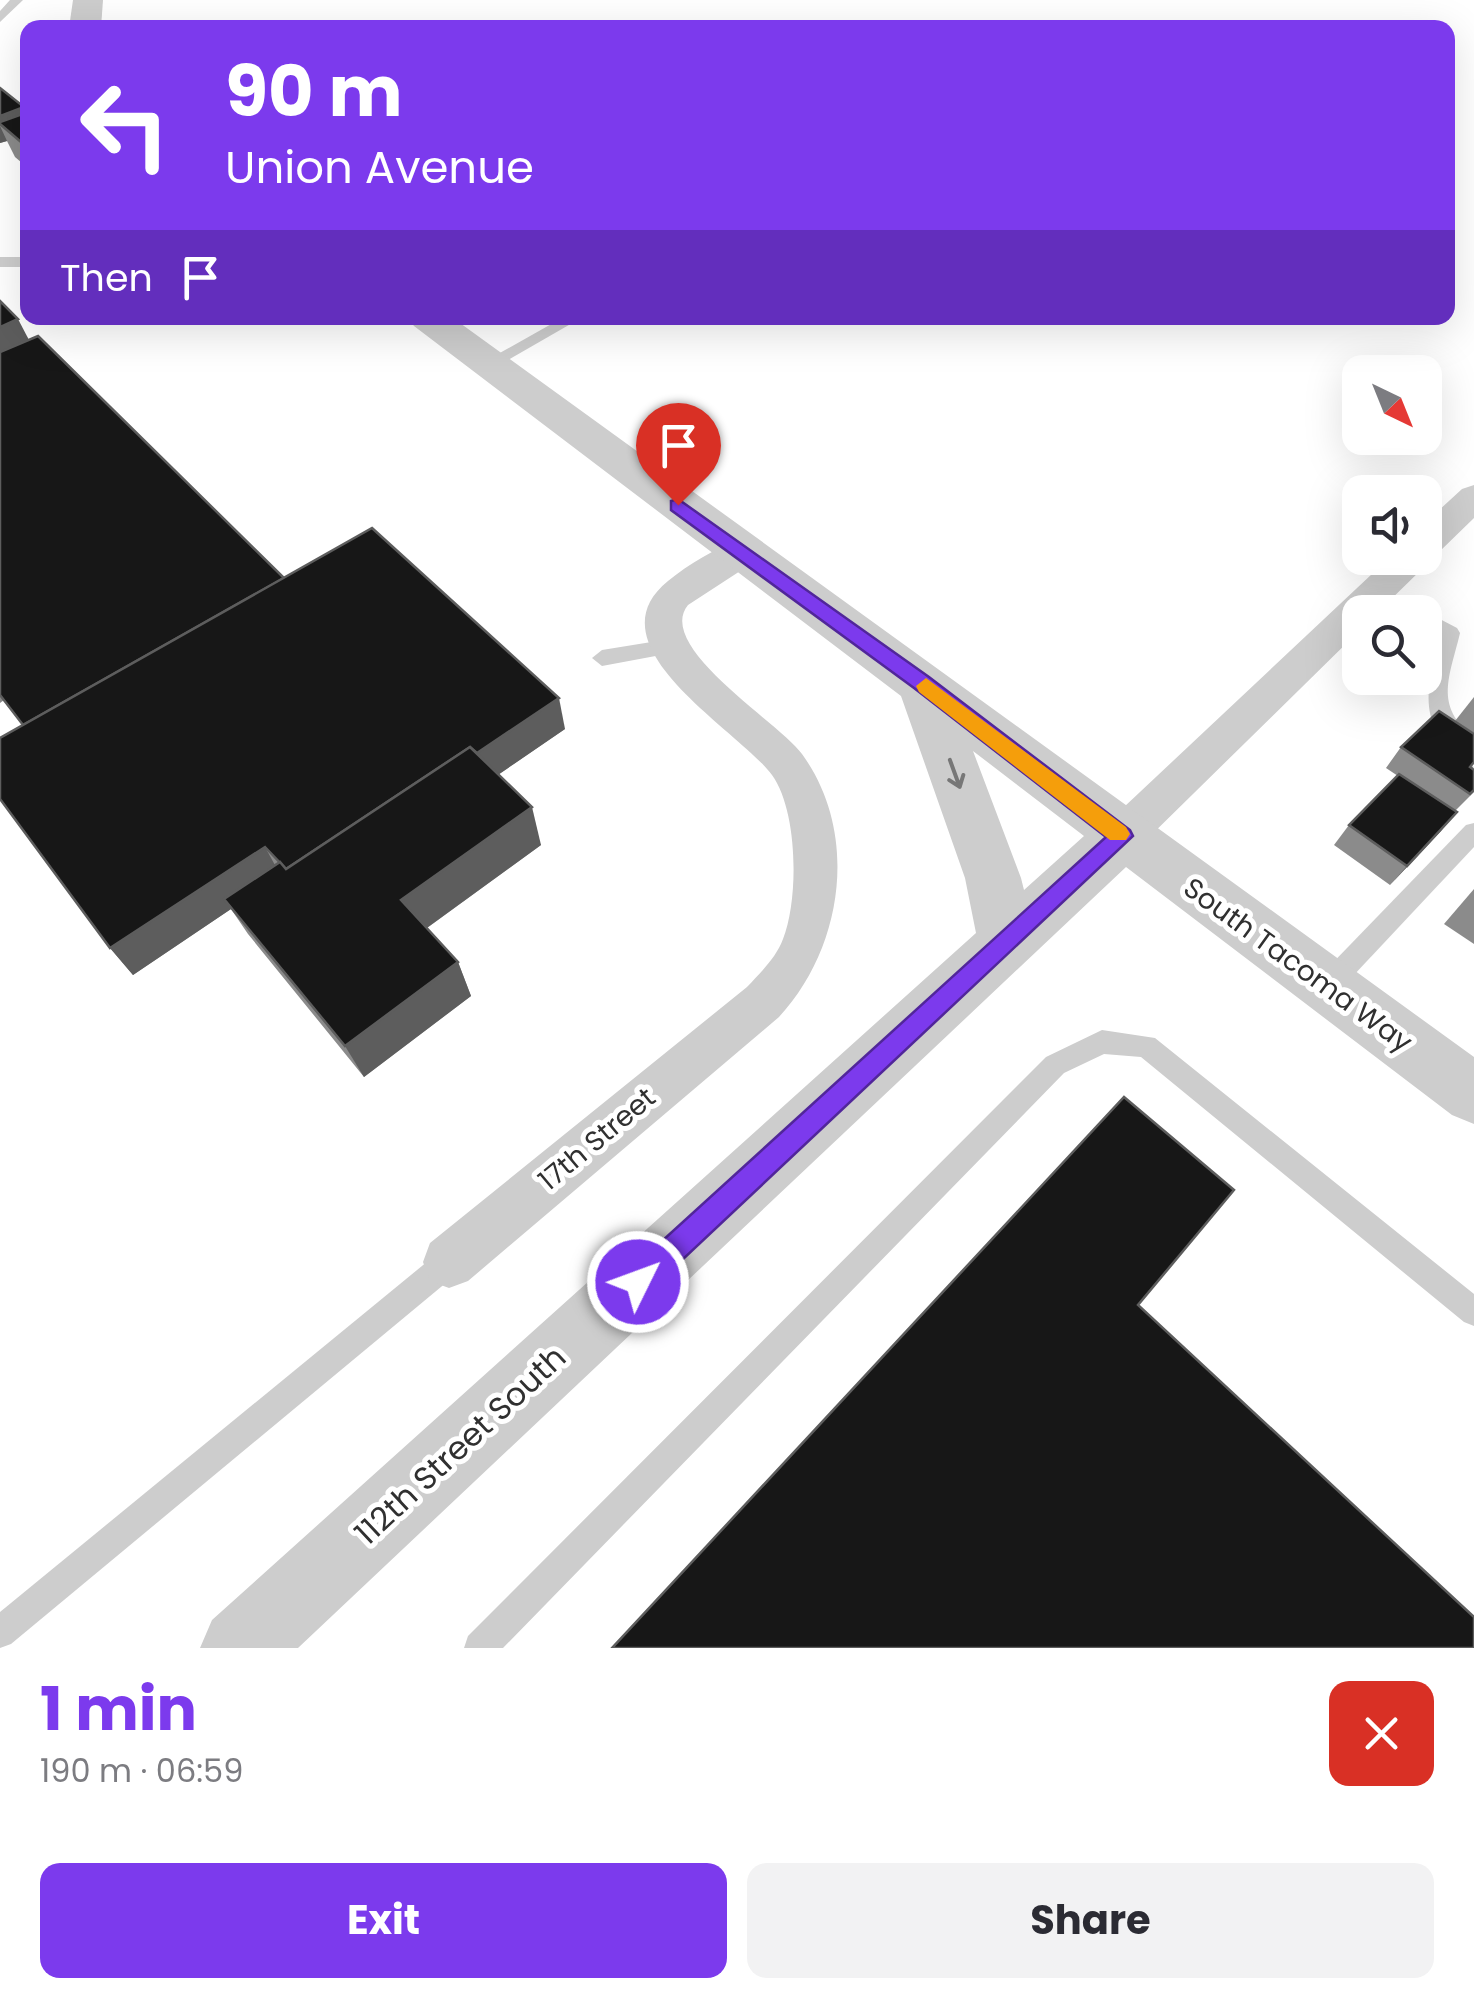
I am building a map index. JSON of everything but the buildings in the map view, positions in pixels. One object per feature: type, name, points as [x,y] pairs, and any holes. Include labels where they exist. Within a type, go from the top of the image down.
[{"type":"street","name":"South Tacoma Way","points":[[438,325],[1474,1094]]},
{"type":"street","points":[[1442,527],[1474,496]]},
{"type":"street","points":[[670,646],[662,624],[666,606],[677,594],[741,552]]},
{"type":"street","points":[[1122,836],[1393,575]]},
{"type":"street","name":"17th Street","points":[[449,1262],[763,1002],[791,972],[808,941],[814,906],[813,844],[798,783],[776,750],[698,683],[670,646]]},
{"type":"street","points":[[921,682],[992,878],[1007,942]]},
{"type":"street","name":"112th Street South","points":[[240,1648],[1122,836]]},
{"type":"lane","points":[[0,18],[17,0]]},
{"type":"lane","points":[[490,363],[560,325]]},
{"type":"lane","points":[[1375,592],[1381,595]]},
{"type":"lane","points":[[1442,629],[1450,633],[1442,669]]},
{"type":"lane","points":[[602,658],[670,646]]},
{"type":"lane","points":[[1436,695],[1434,705],[1447,730],[1474,749]]},
{"type":"lane","points":[[1327,986],[1474,832]]},
{"type":"lane","points":[[480,1648],[1054,1065],[1102,1042],[1146,1046],[1474,1312]]},
{"type":"lane","name":"17th Street","points":[[1,1631],[449,1262]]},
{"type":"slow traffic","points":[[926,686],[1118,834]]},
{"type":"route","points":[[638,1282],[1122,836],[921,682],[678,505]]}]
